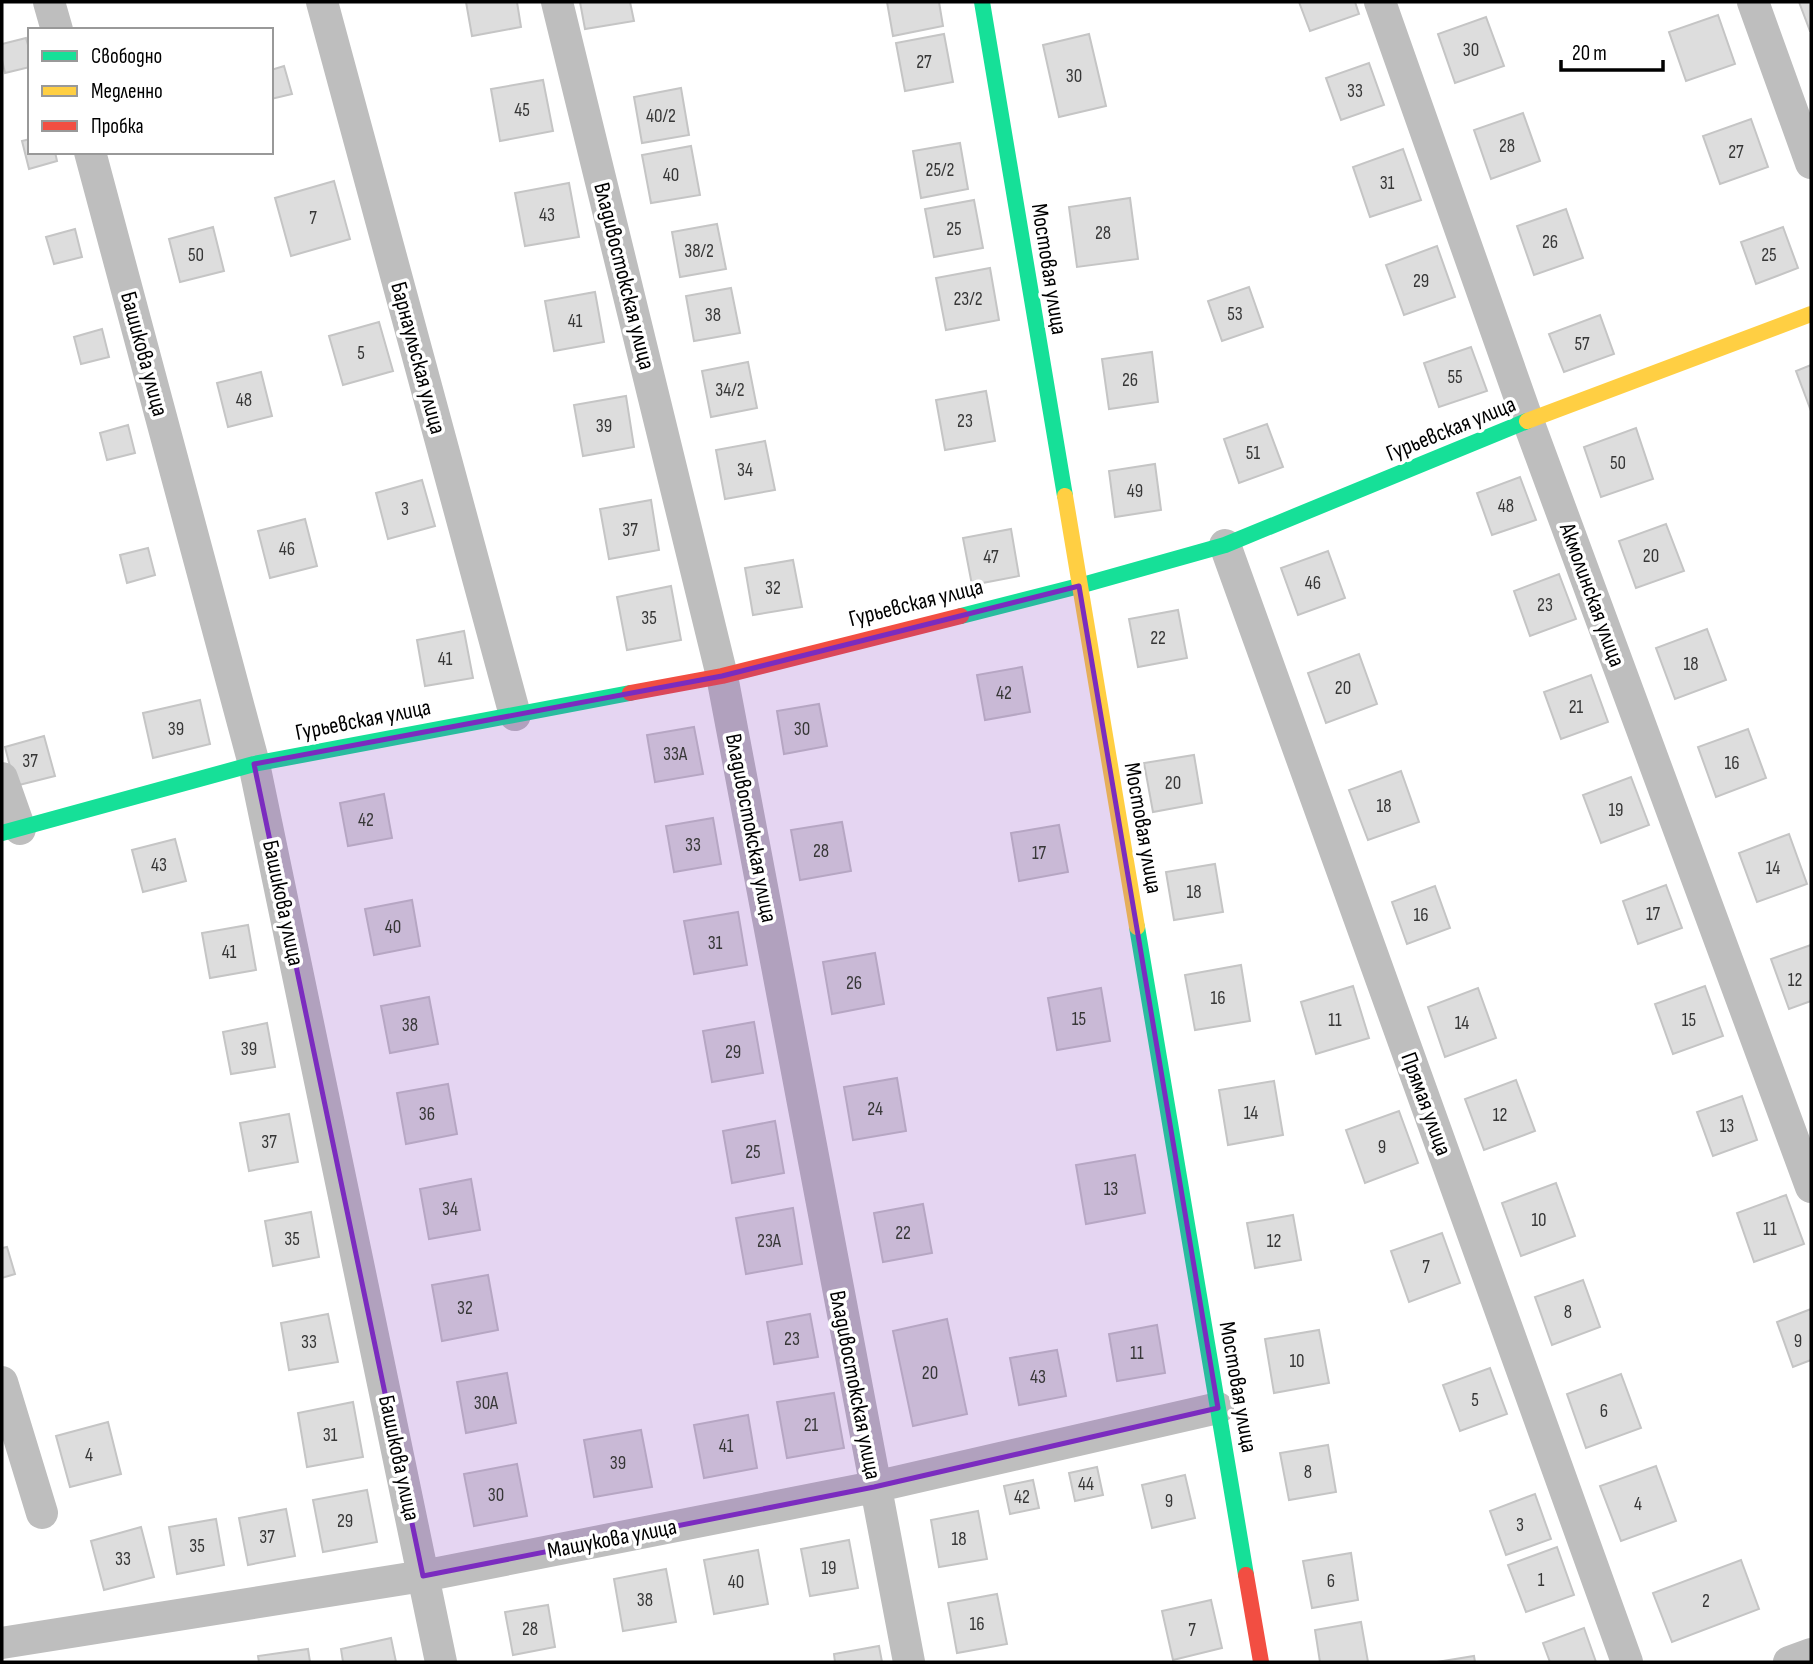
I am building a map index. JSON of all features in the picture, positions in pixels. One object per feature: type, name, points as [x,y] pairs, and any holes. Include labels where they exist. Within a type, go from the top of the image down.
[{"type":"street","points":[[49,2],[56,28]]},
{"type":"street","name":"Барнаульская улица","points":[[322,2],[515,715]]},
{"type":"street","name":"Владивостокская улица","points":[[557,2],[722,676],[909,1662]]},
{"type":"street","name":"Мостовая улица","points":[[982,2],[1261,1662]]},
{"type":"street","name":"Акмолинская улица","points":[[1380,2],[1528,421],[1811,1187]]},
{"type":"street","points":[[1753,2],[1811,163]]},
{"type":"street","name":"Башикова улица","points":[[91,154],[254,764],[440,1662]]},
{"type":"street","name":"Гурьевская улица","points":[[11,831],[254,764],[722,676],[1079,586],[1225,545],[1528,421],[1811,314]]},
{"type":"street","name":"Прямая улица","points":[[1225,545],[1627,1662]]},
{"type":"street","points":[[2,778],[11,831]]},
{"type":"street","points":[[2,1382],[42,1513]]},
{"type":"street","name":"Машукова улица","points":[[2,1643],[423,1576],[874,1487],[1218,1408]]},
{"type":"street","points":[[1789,1662],[1811,1654]]},
{"type":"highlighted area","points":[[1079,586],[1218,1408],[874,1487],[423,1576],[254,764],[722,676]]},
{"type":"building","points":[[466,2],[517,2],[521,27],[472,36]]},
{"type":"building","points":[[580,2],[630,2],[634,21],[585,29]]},
{"type":"building","points":[[887,2],[939,2],[943,26],[893,36]]},
{"type":"building","points":[[1299,2],[1355,2],[1359,14],[1310,31]]},
{"type":"building","points":[[1799,2],[1811,2],[1811,31],[1810,31]]},
{"type":"building","points":[[1718,15],[1735,64],[1686,81],[1669,32]]},
{"type":"building","points":[[1486,17],[1504,66],[1455,83],[1438,34]]},
{"type":"building","points":[[944,34],[953,82],[905,91],[896,43]]},
{"type":"building","points":[[1089,34],[1106,106],[1059,117],[1043,45]]},
{"type":"building","points":[[26,38],[28,67],[5,73],[2,44]]},
{"type":"building","points":[[1369,63],[1384,105],[1341,120],[1326,78]]},
{"type":"building","points":[[284,66],[292,94],[273,99],[273,69]]},
{"type":"building","points":[[543,80],[553,131],[500,141],[491,89]]},
{"type":"building","points":[[681,88],[689,135],[642,143],[634,97]]},
{"type":"building","points":[[1523,113],[1540,161],[1491,179],[1474,130]]},
{"type":"building","points":[[1751,119],[1768,167],[1720,184],[1703,136]]},
{"type":"building","points":[[28,140],[28,154],[55,154],[57,161],[29,169],[22,141]]},
{"type":"building","points":[[960,143],[968,189],[921,198],[913,151]]},
{"type":"building","points":[[691,146],[700,195],[651,203],[642,155]]},
{"type":"building","points":[[1403,149],[1421,200],[1370,217],[1353,167]]},
{"type":"building","points":[[334,181],[350,239],[291,256],[275,198]]},
{"type":"building","points":[[569,183],[579,237],[525,246],[515,193]]},
{"type":"building","points":[[1130,198],[1138,259],[1077,267],[1069,207]]},
{"type":"building","points":[[974,200],[983,248],[934,257],[925,209]]},
{"type":"building","points":[[1566,209],[1583,258],[1534,275],[1517,226]]},
{"type":"building","points":[[717,224],[726,269],[680,277],[672,232]]},
{"type":"building","points":[[213,227],[224,271],[180,282],[169,239]]},
{"type":"building","points":[[1783,227],[1798,268],[1756,284],[1741,242]]},
{"type":"building","points":[[75,229],[82,257],[54,264],[46,237]]},
{"type":"building","points":[[1437,246],[1455,297],[1404,315],[1386,265]]},
{"type":"building","points":[[990,268],[999,320],[946,330],[936,278]]},
{"type":"building","points":[[1249,287],[1263,327],[1222,341],[1208,301]]},
{"type":"building","points":[[731,288],[740,333],[694,341],[686,296]]},
{"type":"building","points":[[595,292],[604,342],[554,351],[545,301]]},
{"type":"building","points":[[1600,315],[1614,354],[1564,372],[1549,334]]},
{"type":"building","points":[[379,322],[393,371],[343,385],[329,336]]},
{"type":"building","points":[[102,329],[109,357],[81,364],[74,337]]},
{"type":"building","points":[[1471,347],[1487,391],[1439,407],[1424,363]]},
{"type":"building","points":[[1152,352],[1158,402],[1109,409],[1102,359]]},
{"type":"building","points":[[748,362],[757,408],[711,417],[702,371]]},
{"type":"building","points":[[1811,365],[1811,411],[1796,371]]},
{"type":"building","points":[[261,372],[272,416],[228,427],[217,383]]},
{"type":"building","points":[[986,391],[995,441],[945,450],[936,400]]},
{"type":"building","points":[[626,396],[634,447],[583,456],[574,405]]},
{"type":"building","points":[[1267,424],[1283,467],[1239,483],[1224,439]]},
{"type":"building","points":[[128,425],[135,453],[107,460],[100,433]]},
{"type":"building","points":[[1636,428],[1653,479],[1601,497],[1584,447]]},
{"type":"building","points":[[765,441],[775,490],[725,499],[716,450]]},
{"type":"building","points":[[1155,464],[1161,510],[1115,517],[1109,471]]},
{"type":"building","points":[[1520,477],[1536,520],[1492,535],[1477,493]]},
{"type":"building","points":[[422,480],[435,526],[388,539],[376,493]]},
{"type":"building","points":[[651,500],[659,550],[609,559],[600,509]]},
{"type":"building","points":[[305,519],[317,566],[270,578],[258,531]]},
{"type":"building","points":[[1666,524],[1684,571],[1636,588],[1619,541]]},
{"type":"building","points":[[1011,529],[1019,576],[972,585],[963,538]]},
{"type":"building","points":[[148,548],[155,575],[127,583],[120,555]]},
{"type":"building","points":[[1328,551],[1345,598],[1298,615],[1281,568]]},
{"type":"building","points":[[793,560],[802,607],[753,615],[745,568]]},
{"type":"building","points":[[1559,574],[1576,619],[1530,636],[1514,591]]},
{"type":"building","points":[[671,586],[681,640],[627,650],[617,597]]},
{"type":"building","points":[[1178,610],[1187,658],[1138,667],[1129,619]]},
{"type":"building","points":[[1707,629],[1726,680],[1675,699],[1656,648]]},
{"type":"building","points":[[464,631],[473,678],[425,686],[417,640]]},
{"type":"building","points":[[1359,654],[1377,704],[1326,723],[1308,673]]},
{"type":"building","points":[[1022,667],[1030,712],[985,720],[977,675]]},
{"type":"building","points":[[1591,675],[1608,722],[1561,739],[1544,692]]},
{"type":"building","points":[[200,700],[210,744],[153,758],[143,713]]},
{"type":"building","points":[[819,704],[827,746],[784,754],[777,711]]},
{"type":"building","points":[[694,727],[703,774],[655,782],[647,735]]},
{"type":"building","points":[[1748,729],[1766,778],[1716,797],[1698,747]]},
{"type":"building","points":[[44,736],[55,776],[15,786],[5,747]]},
{"type":"building","points":[[1194,755],[1202,803],[1153,812],[1144,763]]},
{"type":"building","points":[[1401,771],[1419,822],[1368,840],[1349,790]]},
{"type":"building","points":[[1631,777],[1649,825],[1601,843],[1583,795]]},
{"type":"building","points":[[384,794],[392,838],[348,846],[340,803]]},
{"type":"building","points":[[713,818],[721,864],[674,872],[666,826]]},
{"type":"building","points":[[842,822],[851,871],[800,880],[791,830]]},
{"type":"building","points":[[1059,825],[1068,872],[1019,881],[1011,833]]},
{"type":"building","points":[[1789,834],[1807,884],[1757,902],[1739,853]]},
{"type":"building","points":[[175,839],[186,881],[143,892],[132,850]]},
{"type":"building","points":[[1215,864],[1223,912],[1174,920],[1166,872]]},
{"type":"building","points":[[1666,885],[1682,928],[1638,944],[1623,901]]},
{"type":"building","points":[[1435,886],[1450,928],[1407,944],[1392,902]]},
{"type":"building","points":[[412,900],[420,946],[374,955],[365,909]]},
{"type":"building","points":[[738,912],[747,965],[694,974],[684,921]]},
{"type":"building","points":[[248,925],[256,970],[210,978],[202,933]]},
{"type":"building","points":[[1811,945],[1811,1001],[1789,1009],[1771,959]]},
{"type":"building","points":[[875,953],[884,1004],[832,1014],[823,962]]},
{"type":"building","points":[[1241,965],[1250,1021],[1195,1030],[1185,975]]},
{"type":"building","points":[[1353,986],[1369,1038],[1316,1054],[1301,1002]]},
{"type":"building","points":[[1705,986],[1723,1036],[1673,1054],[1655,1004]]},
{"type":"building","points":[[1101,988],[1110,1041],[1057,1050],[1048,998]]},
{"type":"building","points":[[1478,988],[1496,1038],[1445,1057],[1428,1007]]},
{"type":"building","points":[[429,997],[438,1044],[390,1053],[381,1006]]},
{"type":"building","points":[[754,1022],[763,1073],[712,1082],[703,1031]]},
{"type":"building","points":[[267,1023],[275,1067],[231,1074],[223,1032]]},
{"type":"building","points":[[897,1078],[906,1131],[853,1140],[844,1087]]},
{"type":"building","points":[[1516,1080],[1535,1131],[1484,1150],[1465,1099]]},
{"type":"building","points":[[1274,1081],[1283,1135],[1228,1145],[1219,1090]]},
{"type":"building","points":[[448,1084],[457,1134],[406,1144],[397,1093]]},
{"type":"building","points":[[1742,1096],[1757,1140],[1713,1156],[1697,1112]]},
{"type":"building","points":[[1399,1111],[1418,1163],[1365,1183],[1346,1130]]},
{"type":"building","points":[[289,1114],[298,1162],[249,1171],[240,1123]]},
{"type":"building","points":[[775,1121],[784,1173],[732,1183],[723,1131]]},
{"type":"building","points":[[1135,1155],[1145,1213],[1086,1224],[1076,1165]]},
{"type":"building","points":[[471,1179],[480,1230],[429,1239],[420,1189]]},
{"type":"building","points":[[1556,1183],[1575,1236],[1521,1256],[1502,1203]]},
{"type":"building","points":[[1786,1195],[1804,1244],[1754,1262],[1737,1213]]},
{"type":"building","points":[[923,1204],[932,1253],[883,1262],[874,1213]]},
{"type":"building","points":[[793,1208],[802,1264],[746,1274],[736,1218]]},
{"type":"building","points":[[311,1212],[319,1257],[273,1266],[265,1221]]},
{"type":"building","points":[[1293,1215],[1301,1260],[1255,1268],[1247,1223]]},
{"type":"building","points":[[1442,1233],[1460,1283],[1409,1302],[1391,1251]]},
{"type":"building","points":[[7,1247],[15,1274],[2,1278],[2,1248]]},
{"type":"building","points":[[488,1275],[498,1330],[442,1341],[432,1285]]},
{"type":"building","points":[[1583,1280],[1600,1327],[1552,1345],[1535,1297]]},
{"type":"building","points":[[1811,1309],[1811,1360],[1793,1367],[1777,1322]]},
{"type":"building","points":[[328,1314],[338,1362],[289,1370],[281,1323]]},
{"type":"building","points":[[810,1314],[818,1357],[774,1364],[767,1322]]},
{"type":"building","points":[[947,1319],[967,1414],[913,1426],[893,1331]]},
{"type":"building","points":[[1157,1325],[1165,1373],[1117,1381],[1109,1334]]},
{"type":"building","points":[[1319,1330],[1329,1383],[1274,1393],[1265,1339]]},
{"type":"building","points":[[1057,1350],[1066,1396],[1019,1405],[1010,1358]]},
{"type":"building","points":[[1490,1368],[1507,1414],[1460,1431],[1443,1385]]},
{"type":"building","points":[[507,1373],[516,1423],[466,1433],[457,1382]]},
{"type":"building","points":[[1621,1374],[1641,1428],[1586,1448],[1567,1394]]},
{"type":"building","points":[[834,1393],[844,1448],[787,1458],[777,1402]]},
{"type":"building","points":[[353,1402],[363,1457],[307,1467],[298,1413]]},
{"type":"building","points":[[748,1415],[757,1468],[704,1478],[694,1425]]},
{"type":"building","points":[[108,1422],[121,1474],[70,1487],[56,1436]]},
{"type":"building","points":[[641,1430],[652,1487],[594,1497],[584,1440]]},
{"type":"building","points":[[1328,1445],[1336,1492],[1289,1500],[1280,1453]]},
{"type":"building","points":[[517,1464],[527,1516],[474,1526],[464,1474]]},
{"type":"building","points":[[1656,1466],[1676,1521],[1621,1541],[1600,1486]]},
{"type":"building","points":[[1097,1467],[1103,1495],[1075,1501],[1069,1473]]},
{"type":"building","points":[[1185,1475],[1195,1518],[1152,1528],[1142,1485]]},
{"type":"building","points":[[1033,1480],[1039,1508],[1010,1514],[1004,1486]]},
{"type":"building","points":[[367,1490],[377,1542],[323,1552],[313,1500]]},
{"type":"building","points":[[1535,1494],[1551,1539],[1506,1555],[1490,1511]]},
{"type":"building","points":[[286,1509],[295,1556],[248,1565],[239,1518]]},
{"type":"building","points":[[978,1511],[987,1559],[939,1567],[931,1520]]},
{"type":"building","points":[[216,1519],[224,1565],[177,1574],[169,1527]]},
{"type":"building","points":[[141,1527],[154,1577],[104,1590],[91,1541]]},
{"type":"building","points":[[849,1540],[858,1588],[810,1596],[801,1549]]},
{"type":"building","points":[[1557,1547],[1574,1595],[1526,1612],[1508,1565]]},
{"type":"building","points":[[758,1550],[768,1604],[714,1614],[704,1560]]},
{"type":"building","points":[[1351,1553],[1358,1600],[1312,1608],[1303,1561]]},
{"type":"building","points":[[1741,1560],[1759,1609],[1672,1642],[1653,1593]]},
{"type":"building","points":[[666,1569],[676,1622],[623,1631],[614,1579]]},
{"type":"building","points":[[997,1594],[1007,1644],[957,1653],[948,1603]]},
{"type":"building","points":[[1211,1600],[1222,1648],[1173,1660],[1162,1611]]},
{"type":"building","points":[[548,1605],[555,1647],[513,1655],[505,1612]]},
{"type":"building","points":[[1361,1622],[1368,1662],[1320,1662],[1315,1630]]},
{"type":"building","points":[[1584,1628],[1596,1662],[1550,1662],[1543,1643]]},
{"type":"building","points":[[391,1638],[396,1662],[343,1662],[341,1649]]},
{"type":"building","points":[[879,1646],[882,1662],[835,1662],[834,1654]]},
{"type":"building","points":[[308,1649],[310,1662],[259,1662],[258,1656]]},
{"type":"building","points":[[1474,1656],[1475,1662],[1437,1662]]},
{"type":"traffic: fast","points":[[982,2],[1065,496]]},
{"type":"traffic: fast","points":[[961,616],[1225,545],[1527,421]]},
{"type":"traffic: fast","points":[[2,833],[254,764],[630,693]]},
{"type":"traffic: fast","points":[[1137,927],[1246,1575]]},
{"type":"traffic: slow","points":[[1527,421],[1811,314]]},
{"type":"traffic: slow","points":[[1065,496],[1137,927]]},
{"type":"traffic: jam","points":[[630,693],[722,676],[961,616]]},
{"type":"traffic: jam","points":[[1246,1575],[1261,1662]]}]
